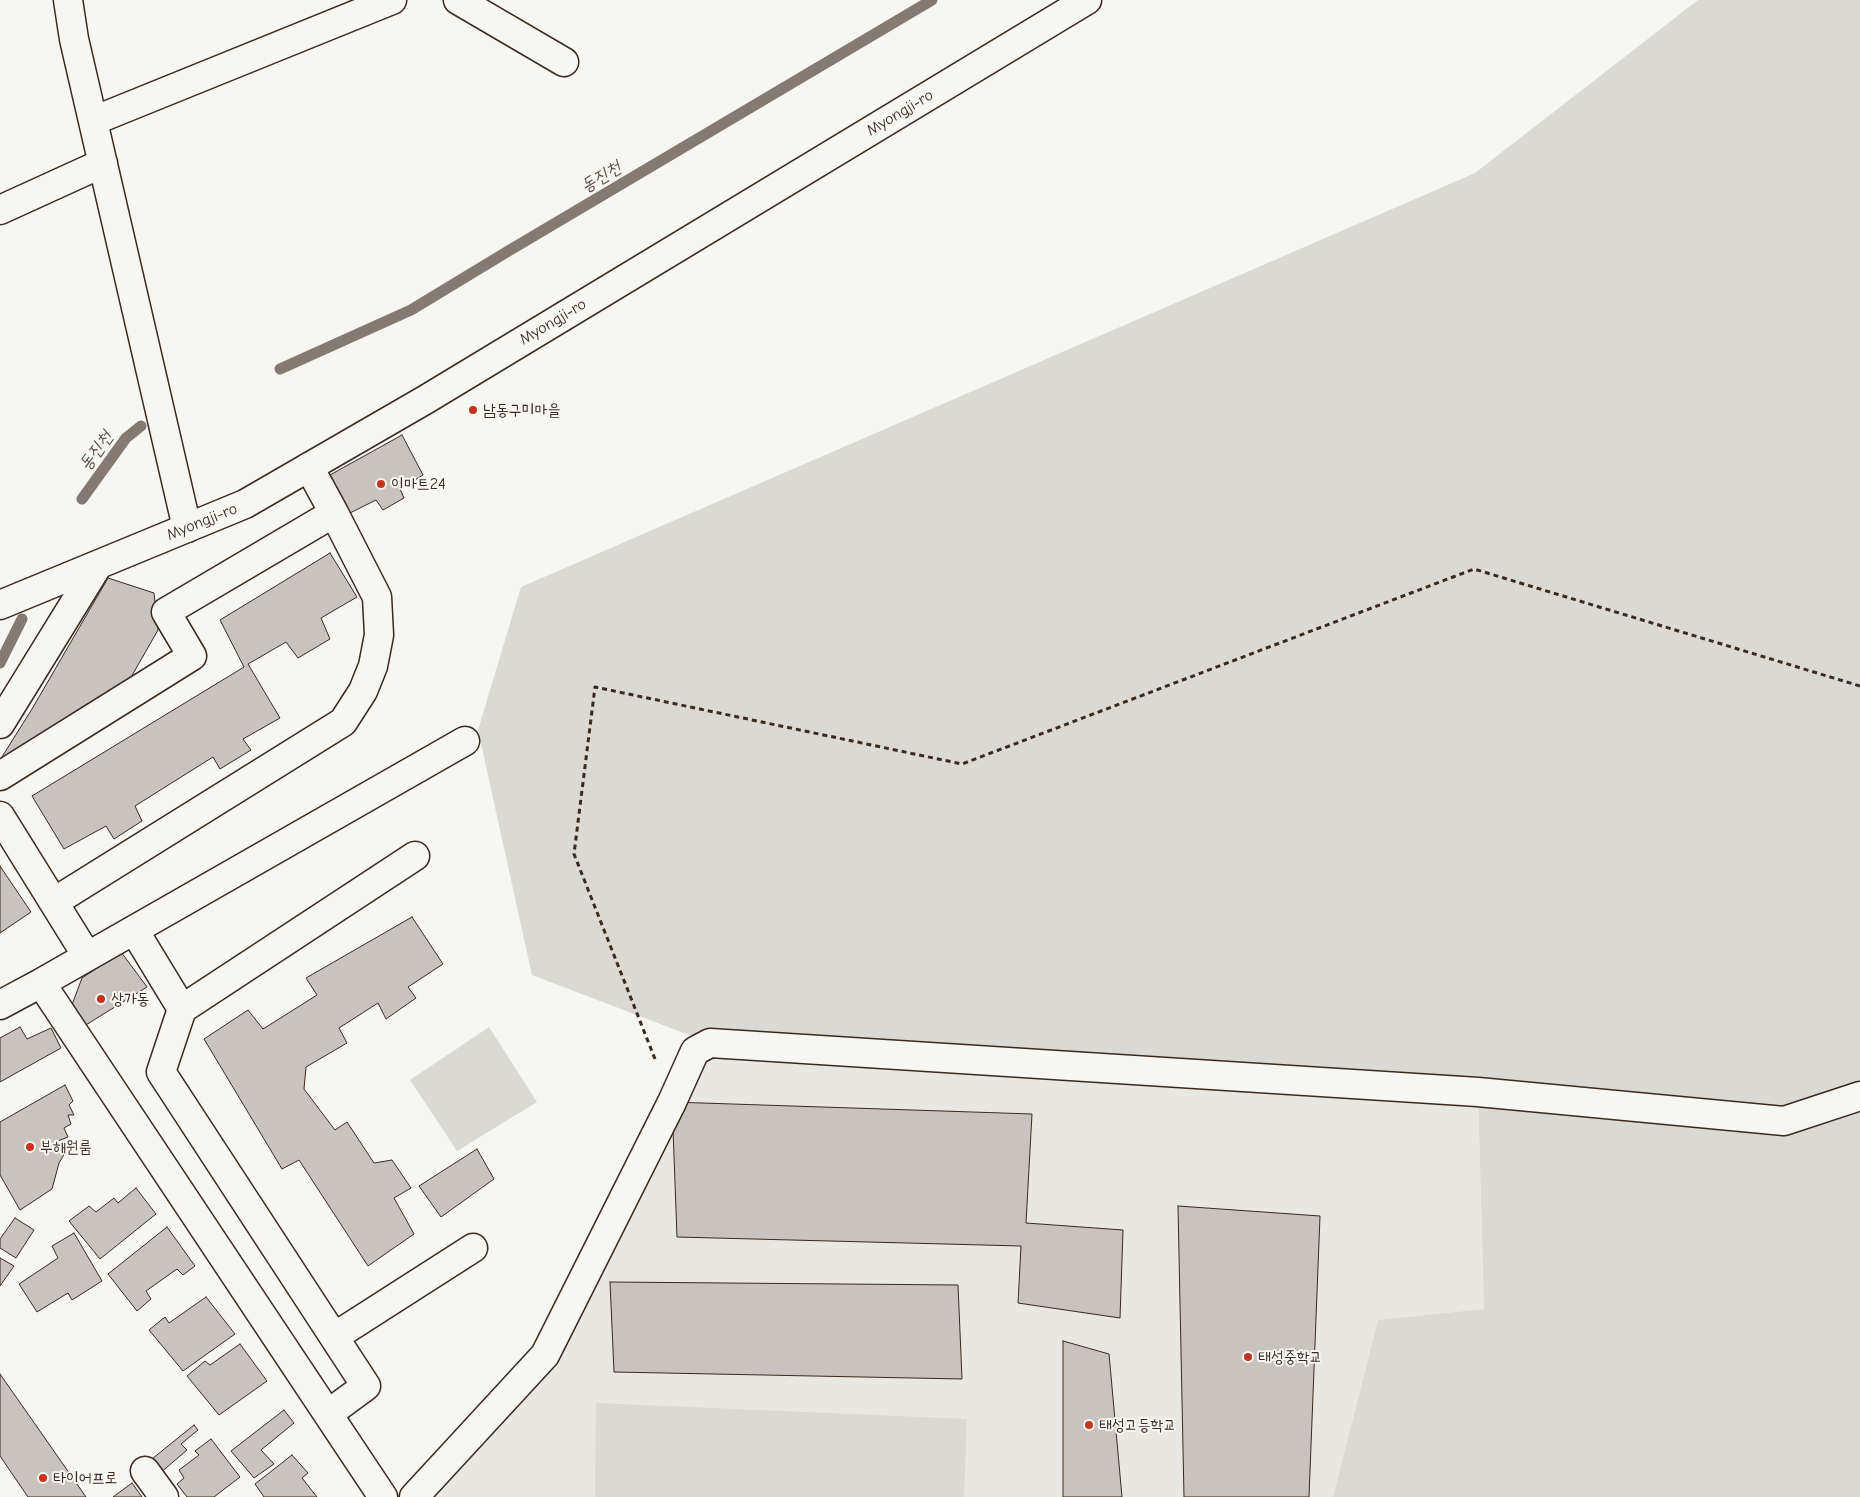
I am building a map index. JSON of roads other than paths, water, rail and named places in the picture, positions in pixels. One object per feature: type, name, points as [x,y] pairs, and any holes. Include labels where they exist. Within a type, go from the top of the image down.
[{"type":"street","points":[[68,0],[74,39],[187,528]]},
{"type":"street","points":[[93,121],[392,0]]},
{"type":"street","points":[[458,0],[564,62]]},
{"type":"street","name":"Myongji-ro","points":[[0,605],[245,504],[425,400],[1087,0]]},
{"type":"street","points":[[0,210],[103,163]]},
{"type":"street","points":[[54,902],[343,722],[363,691],[373,666],[379,635],[377,597],[309,467]]},
{"type":"street","points":[[0,776],[192,656],[166,612],[334,513]]},
{"type":"street","points":[[0,724],[98,565]]},
{"type":"street","points":[[0,1005],[465,741]]},
{"type":"street","points":[[0,816],[87,956]]},
{"type":"street","points":[[328,1414],[366,1386],[161,1072],[182,1008],[416,856]]},
{"type":"street","points":[[134,930],[182,1008]]},
{"type":"street","points":[[41,983],[383,1497]]},
{"type":"street","points":[[414,1497],[545,1356],[672,1102],[695,1051],[710,1043],[1478,1092],[1784,1120],[1860,1096]]},
{"type":"street","points":[[334,1337],[473,1248]]},
{"type":"street","points":[[145,1470],[164,1497]]},
{"type":"waterway","name":"동진천","points":[[280,369],[411,310],[932,0]]},
{"type":"waterway","name":"동진천","points":[[82,499],[126,438],[141,426]]},
{"type":"waterway","name":"동진천","points":[[0,663],[22,619]]},
{"type":"place","name":"남동구미마을","points":[[473,410]]},
{"type":"place","name":"이마트24","points":[[381,484]]},
{"type":"place","name":"상가동","points":[[101,999]]},
{"type":"place","name":"부해원룸","points":[[30,1147]]},
{"type":"place","name":"태성중학교","points":[[1248,1357]]},
{"type":"place","name":"태성고등학교","points":[[1089,1425]]},
{"type":"place","name":"타이어프로","points":[[43,1478]]}]
